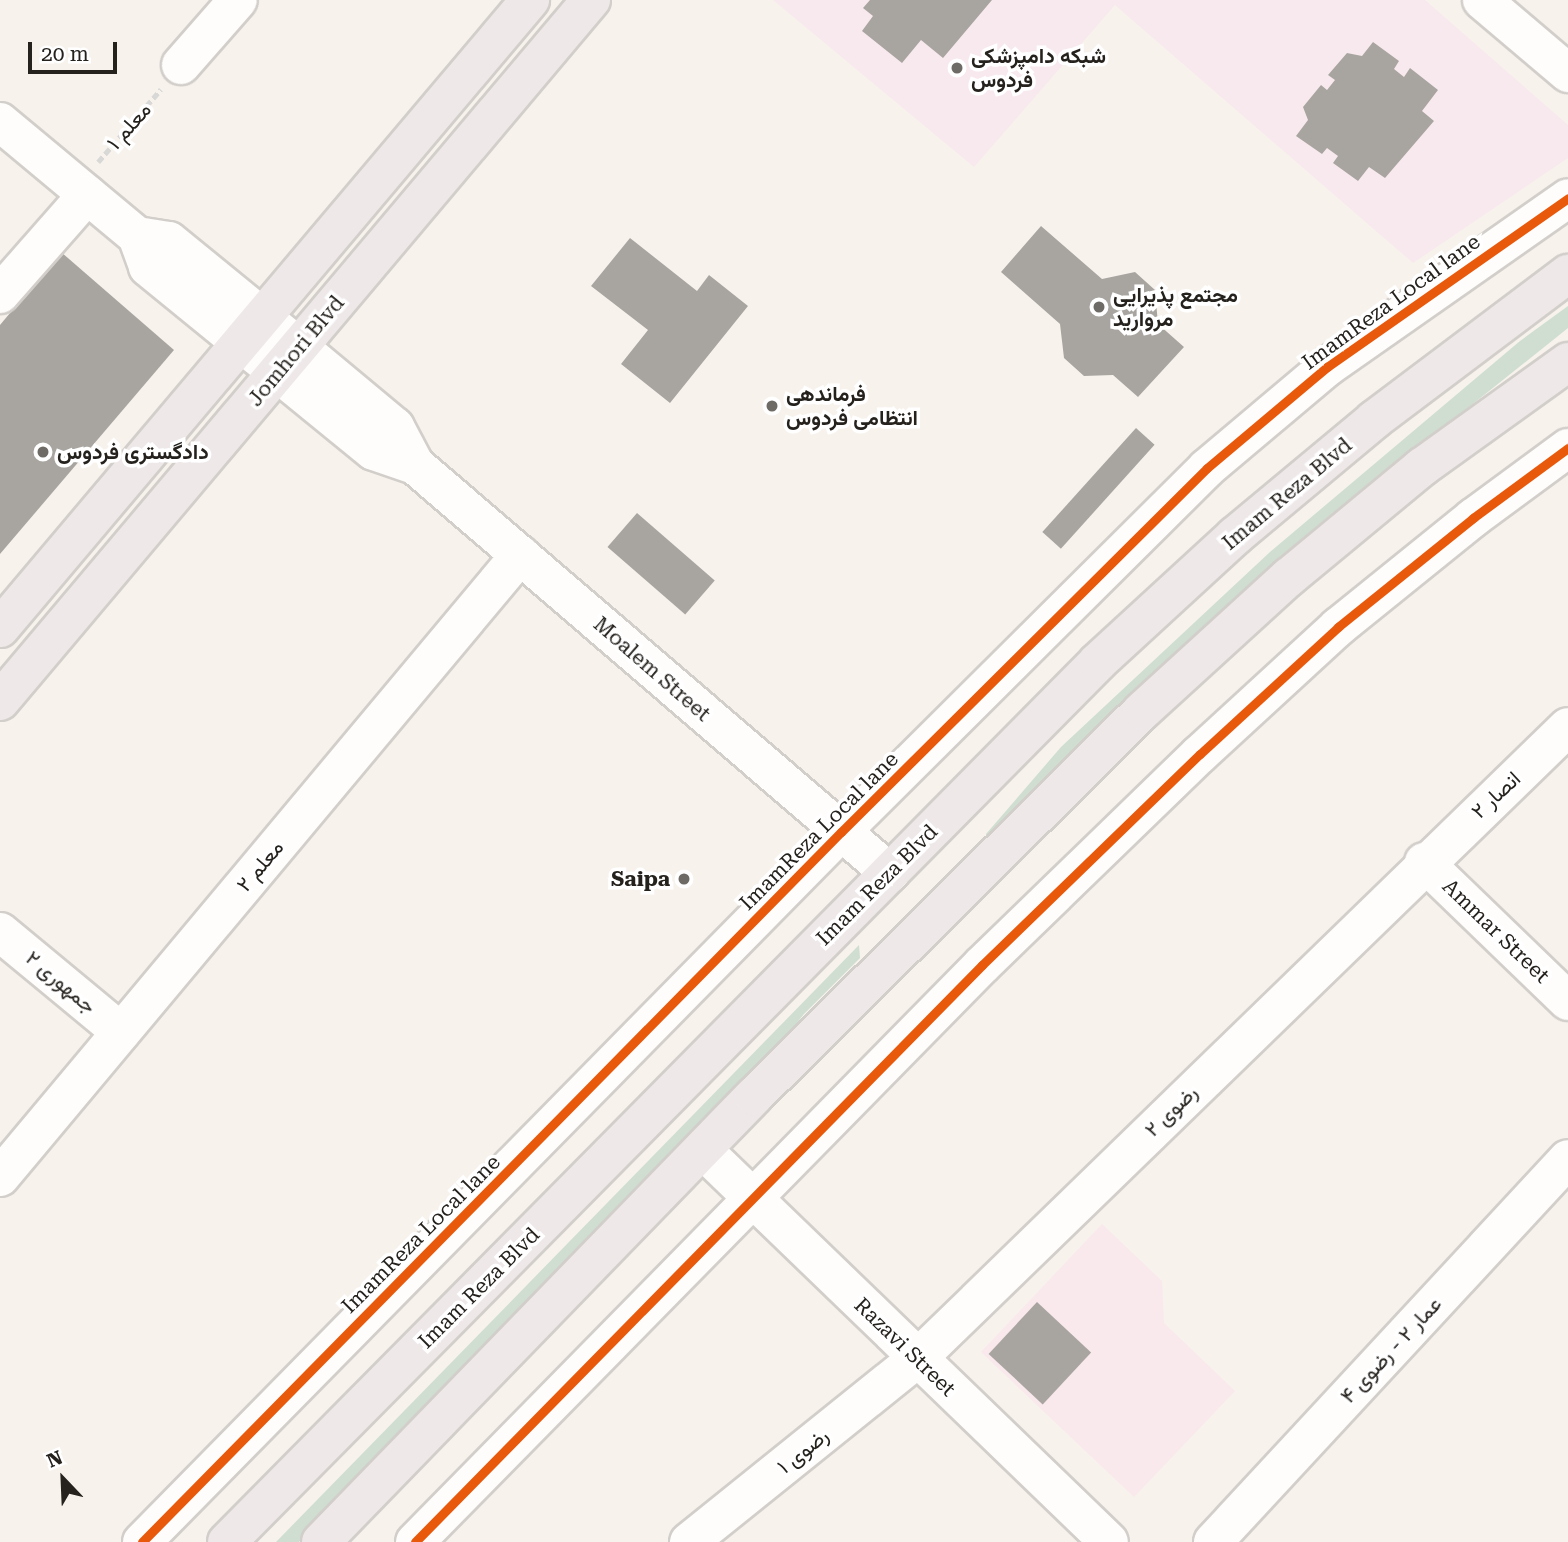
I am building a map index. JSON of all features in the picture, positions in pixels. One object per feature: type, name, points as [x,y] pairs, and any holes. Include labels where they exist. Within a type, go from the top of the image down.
[{"type":"main road","points":[[0,628],[530,0]]},
{"type":"main road","name":"Jomhori Blvd","points":[[0,701],[592,0]]},
{"type":"main road","name":"Imam Reza Blvd","points":[[227,1542],[1098,662],[1235,536],[1374,420],[1568,274]]},
{"type":"main road","points":[[321,1542],[935,914],[1142,711],[1289,577],[1422,467],[1568,362]]},
{"type":"main road","points":[[890,873],[935,914]]},
{"type":"street","points":[[181,65],[238,0]]},
{"type":"street","points":[[1482,0],[1568,73]]},
{"type":"street","name":"Moalem Street","points":[[0,122],[137,236],[169,241],[251,330],[288,360],[374,451],[415,465],[890,873]]},
{"type":"street","points":[[0,294],[82,190]]},
{"type":"street","name":"ImamReza Local lane","points":[[142,1542],[841,832],[1208,468],[1327,367],[1568,198]]},
{"type":"street","points":[[415,1542],[982,965],[1200,754],[1338,627],[1473,517],[1568,448]]},
{"type":"street","name":"معلم ۲","points":[[0,1177],[520,555]]},
{"type":"street","name":"انصار ۲","points":[[1424,862],[1568,727]]},
{"type":"street","name":"Ammar Street","points":[[1424,862],[1568,1001]]},
{"type":"street","name":"رضوی ۲","points":[[917,1359],[1424,862]]},
{"type":"street","name":"جمهوری ۲","points":[[0,932],[121,1032]]},
{"type":"street","name":"Razavi Street","points":[[703,1150],[917,1359],[1085,1534]]},
{"type":"street","name":"عمار ۲ - رضوی ۴","points":[[1213,1542],[1568,1159]]},
{"type":"street","name":"رضوی ۱","points":[[689,1542],[917,1359]]},
{"type":"shaded area","points":[[773,0],[1425,0],[1568,125],[1568,158],[1413,263],[1115,5],[974,167]]},
{"type":"shaded area","points":[[1102,1224],[1162,1281],[1164,1323],[1235,1391],[1134,1497],[981,1352]]},
{"type":"green space","points":[[1568,306],[1568,328],[1354,499],[987,845],[986,834],[1061,747],[1270,552],[1520,341]]},
{"type":"green space","points":[[859,945],[860,958],[804,1014],[754,1077],[299,1542],[276,1542]]},
{"type":"building","points":[[870,0],[992,0],[943,58],[921,40],[902,63],[862,31],[873,16],[863,8]]},
{"type":"building","points":[[1373,42],[1399,61],[1394,69],[1404,77],[1410,68],[1438,90],[1422,111],[1434,121],[1385,178],[1369,167],[1358,181],[1333,163],[1338,156],[1327,148],[1322,154],[1296,136],[1308,120],[1303,107],[1321,85],[1327,90],[1335,80],[1328,75],[1347,53],[1362,56]]},
{"type":"building","name":"مجتمع پذیرایی مروارید","points":[[1041,226],[1102,279],[1135,272],[1155,290],[1158,324],[1184,347],[1138,397],[1113,375],[1084,376],[1064,358],[1060,324],[1001,272]]},
{"type":"building","points":[[630,238],[697,291],[709,275],[748,306],[670,403],[621,364],[648,330],[591,286]]},
{"type":"building","name":"دادگستری فردوس","points":[[61,252],[174,350],[0,554],[0,325]]},
{"type":"building","points":[[1136,428],[1155,445],[1061,549],[1042,532]]},
{"type":"building","points":[[637,513],[715,581],[685,615],[607,547]]},
{"type":"building","points":[[1037,1302],[1091,1352],[1043,1404],[989,1354]]},
{"type":"cycle path","points":[[142,1542],[841,832],[1207,468],[1327,367],[1568,198]]},
{"type":"cycle path","points":[[415,1542],[982,965],[1200,754],[1338,627],[1473,518],[1568,448]]},
{"type":"place","name":"شبکه دامپزشکی فردوس","points":[[957,68]]},
{"type":"place","name":"مجتمع پذیرایی مروارید","points":[[1099,307]]},
{"type":"place","name":"فرماندهی انتظامی فردوس","points":[[772,406]]},
{"type":"place","name":"دادگستری فردوس","points":[[43,452]]},
{"type":"place","name":"Saipa","points":[[684,879]]}]
